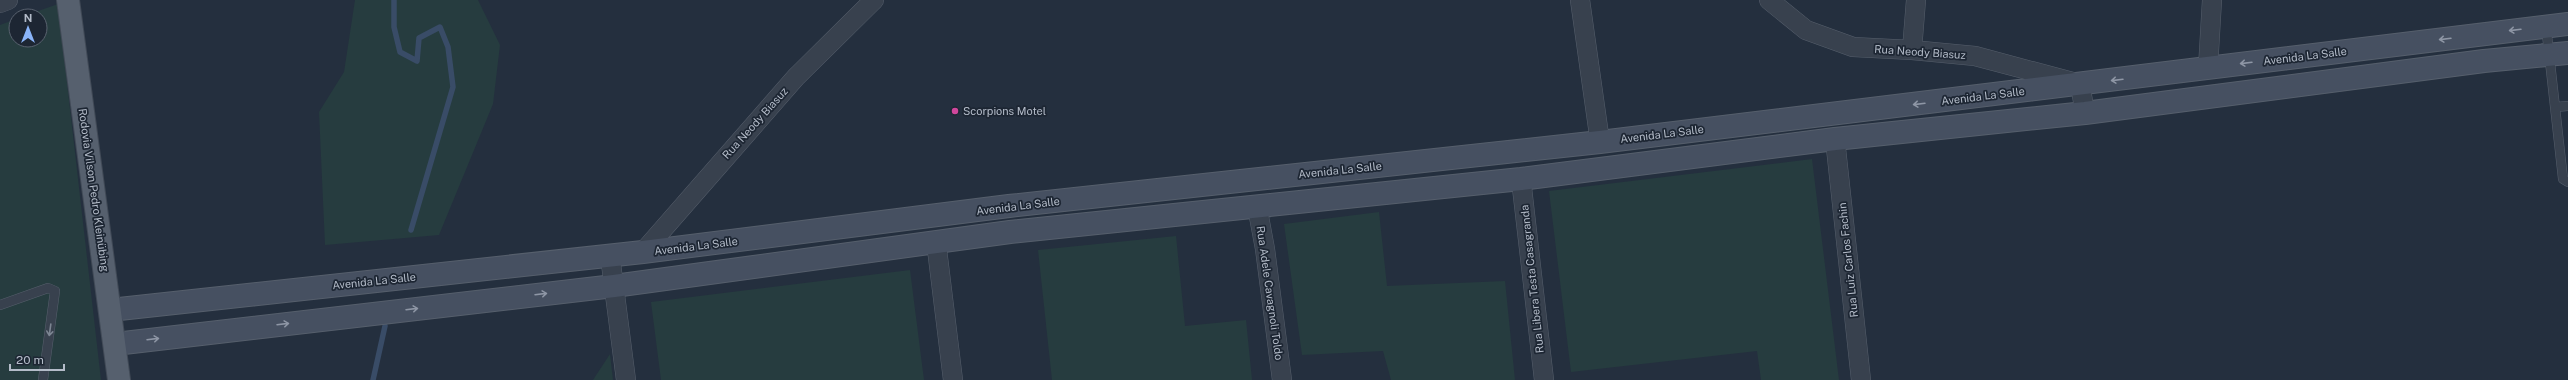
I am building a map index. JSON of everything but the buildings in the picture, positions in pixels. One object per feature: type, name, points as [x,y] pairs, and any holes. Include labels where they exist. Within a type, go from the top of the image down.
[{"type":"main road","name":"Rodovia Vilson Pedro Kleinübing","points":[[68,0],[119,380]]},
{"type":"main road","name":"Avenida La Salle","points":[[110,310],[610,256],[1009,206],[1600,142],[2568,24]]},
{"type":"main road","points":[[2483,34],[2484,61]]},
{"type":"main road","points":[[115,344],[614,286],[1010,232],[1416,188],[1521,179],[1834,139],[2085,112],[2484,61],[2559,53]]},
{"type":"main road","points":[[1414,162],[1416,188]]},
{"type":"main road","points":[[1009,206],[1010,232]]},
{"type":"street","points":[[0,3],[8,0]]},
{"type":"street","name":"Rua Neody Biasuz","points":[[643,252],[796,77],[874,0]]},
{"type":"street","points":[[1580,0],[1600,142]]},
{"type":"street","name":"Rua Neody Biasuz","points":[[1769,0],[1806,30],[1825,39],[1853,47],[1912,50],[1975,56],[2080,84]]},
{"type":"street","points":[[1912,50],[1916,0]]},
{"type":"street","points":[[2208,68],[2212,0]]},
{"type":"street","points":[[2080,84],[2085,112]]},
{"type":"street","name":"Rua Luiz Carlos Fachin","points":[[1834,139],[1861,380]]},
{"type":"street","name":"Rua Libera Testa Casagranda","points":[[1521,179],[1544,380]]},
{"type":"street","name":"Rua Adele Cavagnoli Toldo","points":[[1257,206],[1265,249],[1282,380]]},
{"type":"street","points":[[936,241],[953,380]]},
{"type":"street","points":[[610,256],[626,380]]},
{"type":"lane","points":[[2546,26],[2559,53],[2556,107],[2563,179],[2568,182]]},
{"type":"lane","points":[[2556,107],[2568,106]]},
{"type":"lane","points":[[0,305],[48,288],[55,291],[42,380]]},
{"type":"green space","points":[[355,0],[478,0],[500,45],[493,104],[439,235],[325,245],[319,112],[344,72]]},
{"type":"green space","points":[[58,4],[101,380],[0,380],[0,25],[8,22],[8,48],[48,48],[48,8],[47,8]]},
{"type":"green space","points":[[1812,159],[1839,380],[1761,380],[1757,351],[1571,372],[1549,191]]},
{"type":"green space","points":[[1379,212],[1387,286],[1505,281],[1515,380],[1391,380],[1383,351],[1302,355],[1284,224]]},
{"type":"green space","points":[[1176,236],[1185,326],[1246,320],[1252,380],[1052,380],[1038,250]]},
{"type":"green space","points":[[910,270],[924,380],[661,380],[651,302]]},
{"type":"green space","points":[[610,354],[613,380],[593,380]]},
{"type":"waterway","points":[[394,0],[394,27],[400,52],[417,61],[419,38],[440,27],[448,47],[453,87],[411,230]]},
{"type":"waterway","points":[[373,380],[385,326]]},
{"type":"place","name":"Scorpions Motel","points":[[955,111]]}]
